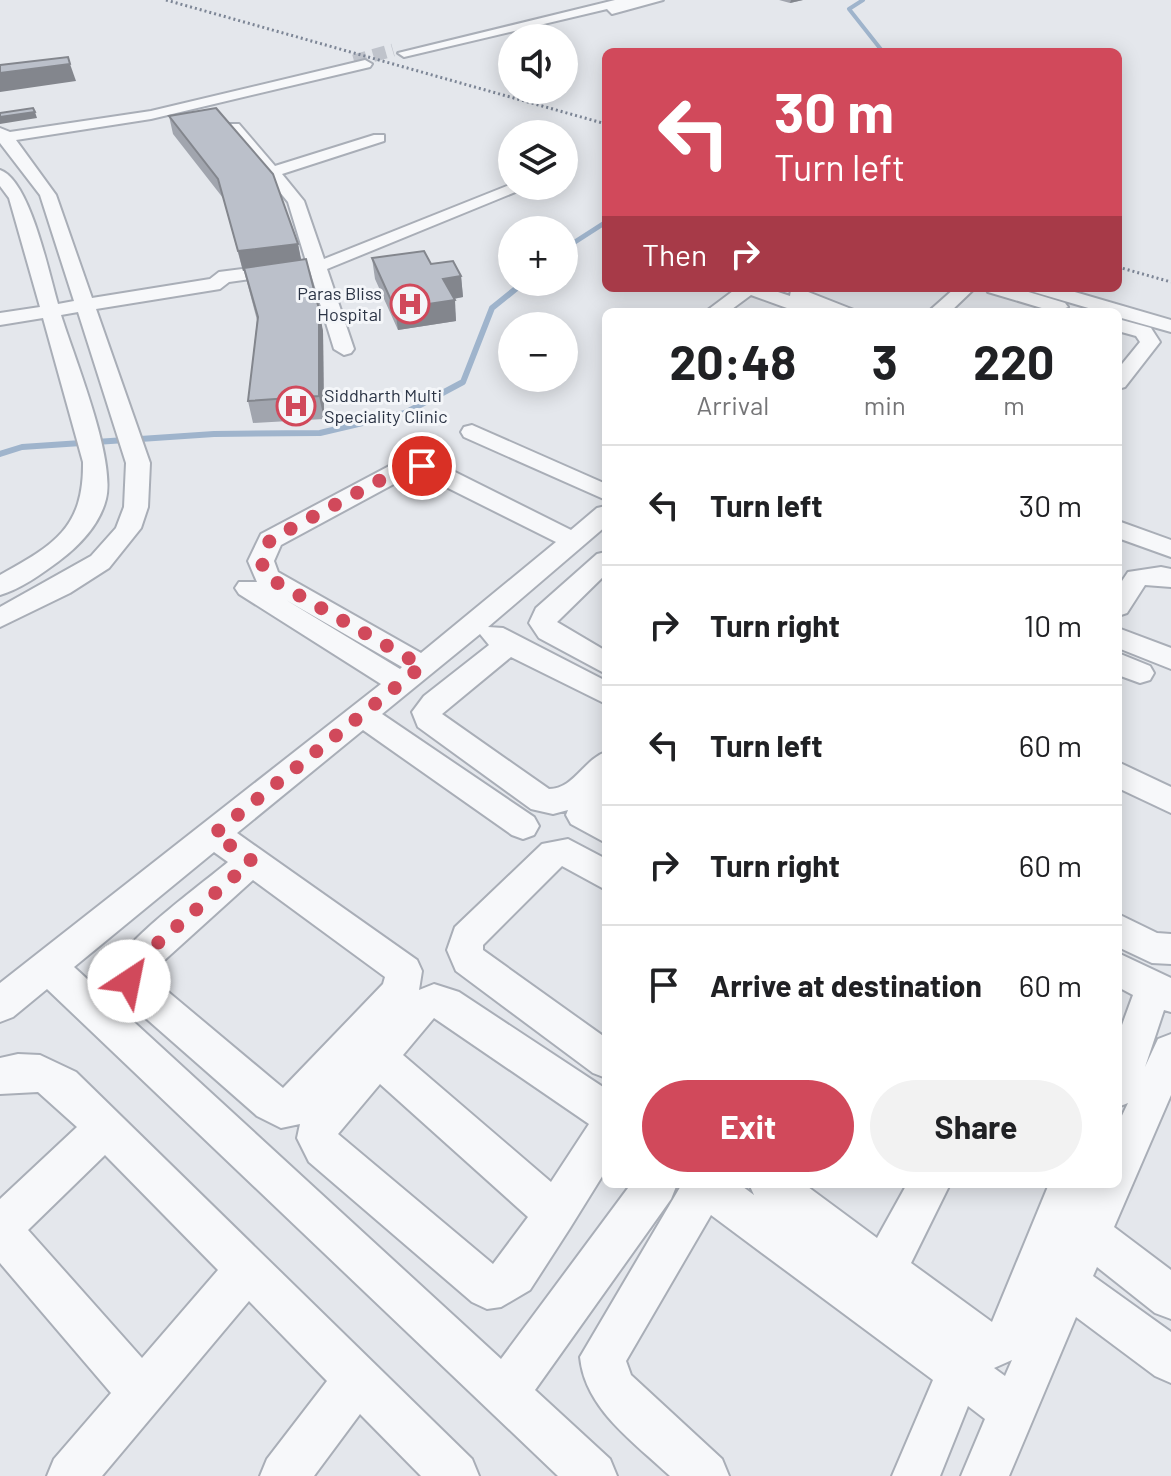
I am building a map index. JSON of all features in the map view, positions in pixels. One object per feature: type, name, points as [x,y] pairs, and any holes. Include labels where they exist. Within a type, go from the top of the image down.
[{"type":"street","points":[[608,0],[398,51],[630,0]]},
{"type":"street","points":[[450,47],[657,0]]},
{"type":"street","points":[[360,63],[321,78],[99,124],[2,134],[147,109],[360,63]]},
{"type":"street","points":[[38,156],[99,124]]},
{"type":"street","points":[[234,127],[296,201],[344,349]]},
{"type":"street","points":[[0,618],[85,573],[117,544],[136,508],[135,456],[48,195],[38,156],[2,134]]},
{"type":"street","points":[[272,172],[379,138]]},
{"type":"street","points":[[0,175],[51,310],[95,462],[95,498],[81,530],[32,569],[0,586]]},
{"type":"street","points":[[0,319],[331,263],[498,196]]},
{"type":"street","points":[[722,308],[750,292]]},
{"type":"street","points":[[738,308],[751,292]]},
{"type":"street","points":[[759,292],[805,308]]},
{"type":"street","points":[[792,292],[838,308]]},
{"type":"street","points":[[919,308],[937,292]]},
{"type":"street","points":[[943,308],[961,292]]},
{"type":"street","points":[[1008,292],[1062,308]]},
{"type":"street","points":[[1055,292],[1109,308]]},
{"type":"street","points":[[1122,312],[1171,326]]},
{"type":"street","points":[[1122,326],[1144,332],[1150,342],[1122,378]]},
{"type":"street","points":[[472,432],[602,491]]},
{"type":"street","points":[[412,675],[267,577],[261,561],[270,540],[401,469],[415,465],[431,469],[602,558]]},
{"type":"street","points":[[0,1005],[412,675],[602,516]]},
{"type":"street","points":[[1122,531],[1171,549]]},
{"type":"street","points":[[602,564],[546,614],[543,623],[549,631],[602,662]]},
{"type":"street","points":[[1122,601],[1137,578],[1161,575],[1171,579]]},
{"type":"street","points":[[248,588],[412,675]]},
{"type":"street","points":[[473,625],[602,692]]},
{"type":"street","points":[[1122,639],[1171,659]]},
{"type":"street","points":[[509,644],[434,703],[427,712],[428,719],[542,800],[557,803],[571,800],[602,768]]},
{"type":"street","points":[[362,715],[523,826]]},
{"type":"street","points":[[1122,776],[1171,801]]},
{"type":"street","points":[[602,792],[582,815],[602,828]]},
{"type":"street","points":[[1122,799],[1171,823]]},
{"type":"street","points":[[214,834],[252,861],[404,971],[400,992],[290,1109],[281,1109],[271,1103],[129,981],[130,971],[136,962],[252,861]]},
{"type":"street","points":[[602,873],[568,852],[554,853],[467,938],[465,950],[469,960],[602,1057]]},
{"type":"street","points":[[1122,931],[1152,948],[1171,949]]},
{"type":"street","points":[[48,966],[593,1476]]},
{"type":"street","points":[[1122,971],[1162,992],[1122,1079]]},
{"type":"street","points":[[602,1109],[446,1004],[434,1001],[422,1005],[375,1055],[319,1126],[317,1138],[323,1148],[487,1287],[501,1285],[515,1275],[602,1140]]},
{"type":"street","points":[[1122,1146],[1171,1052]]},
{"type":"street","points":[[375,1055],[555,1213]]},
{"type":"street","points":[[0,1076],[25,1070],[46,1074],[247,1270],[445,1473]]},
{"type":"street","points":[[104,1128],[0,1229],[142,1393]]},
{"type":"street","points":[[503,1395],[653,1188]]},
{"type":"street","points":[[703,1188],[603,1357],[605,1375],[615,1391],[705,1476]]},
{"type":"street","points":[[709,1188],[1013,1411]]},
{"type":"street","points":[[775,1188],[991,1347],[1008,1338],[1100,1188]]},
{"type":"street","points":[[884,1270],[927,1188]]},
{"type":"street","points":[[985,1476],[1089,1235],[1102,1188]]},
{"type":"street","points":[[1089,1235],[1171,1297]]},
{"type":"street","points":[[71,1476],[247,1270]]},
{"type":"street","points":[[1067,1284],[1171,1360]]},
{"type":"street","points":[[916,1476],[959,1372]]},
{"type":"street","points":[[284,1476],[357,1380]]},
{"type":"building","points":[[68,57],[70,64],[0,73],[0,65]]},
{"type":"building","points":[[33,108],[35,112],[0,117],[0,113]]},
{"type":"building","points":[[216,108],[273,174],[298,244],[238,251],[218,179],[169,116]]},
{"type":"building","points":[[424,251],[431,264],[453,261],[461,276],[443,279],[455,300],[395,309],[372,258]]},
{"type":"building","points":[[306,259],[319,309],[319,396],[248,401],[258,317],[244,268]]},
{"type":"waterway","points":[[863,0],[849,9],[880,48]]},
{"type":"waterway","points":[[578,240],[602,225]]},
{"type":"waterway","points":[[0,454],[22,447],[214,434],[320,433],[405,413],[463,382],[492,308],[507,296]]},
{"type":"tunnel","points":[[354,61],[393,50]]},
{"type":"railway","points":[[166,0],[602,123]]},
{"type":"railway","points":[[1122,268],[1171,282]]},
{"type":"place","name":"Paras Bliss Hospital","points":[[410,304]]},
{"type":"place","name":"Siddharth Multi Speciality Clinic","points":[[296,406]]},
{"type":"route","points":[[129,981],[130,971],[136,962],[252,861],[214,834],[422,666],[267,577],[261,561],[270,540],[407,466],[422,466]]}]
